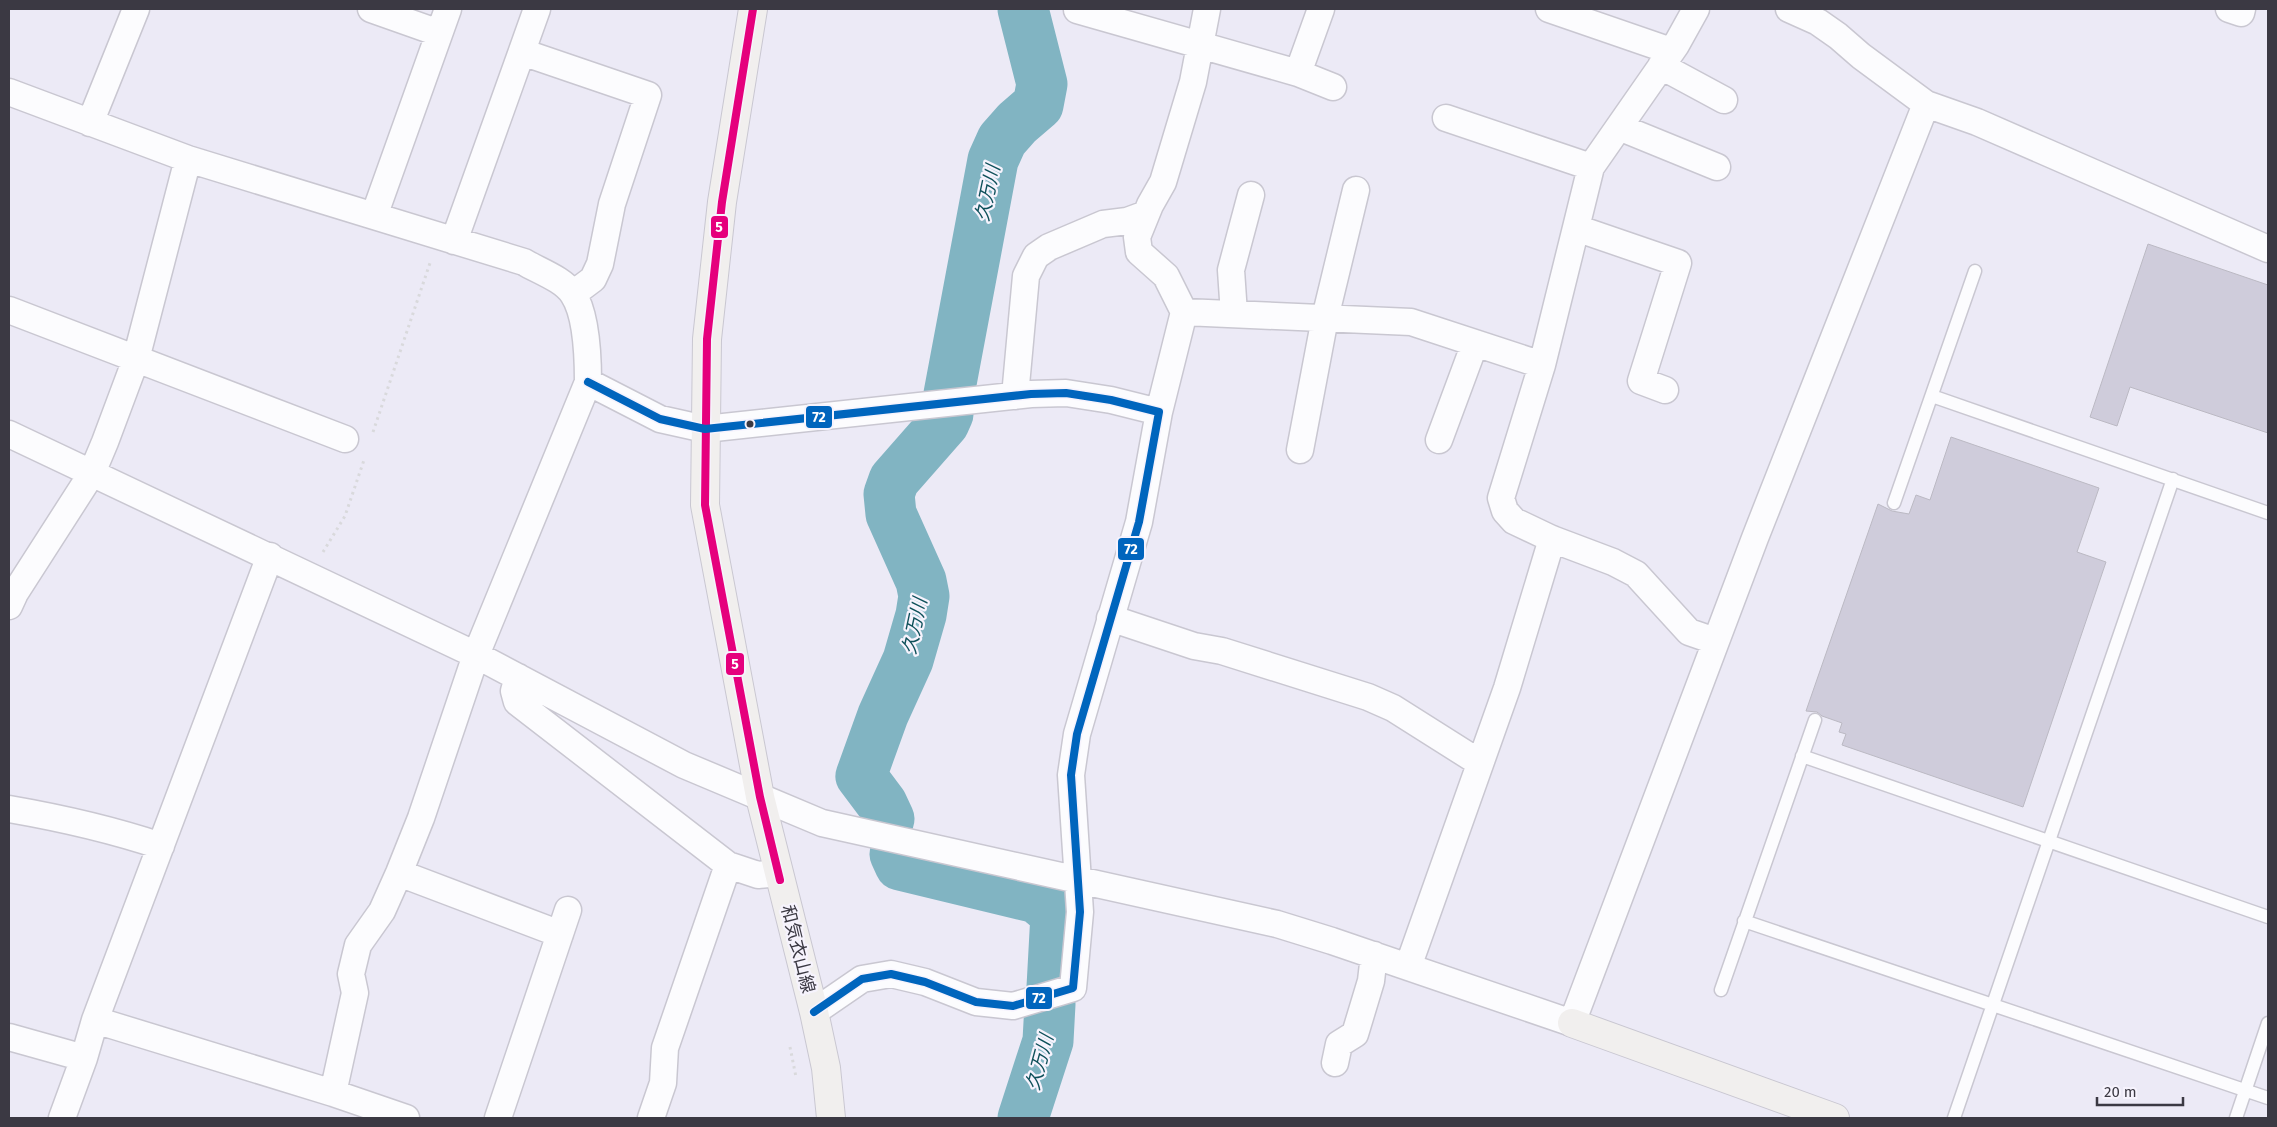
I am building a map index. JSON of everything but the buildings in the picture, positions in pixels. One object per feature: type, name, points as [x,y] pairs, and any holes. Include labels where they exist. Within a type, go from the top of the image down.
[{"type":"main road","name":"和気衣山線","points":[[753,9],[722,202],[707,339],[704,429],[705,505],[760,798],[814,1012],[826,1068],[831,1118]]},
{"type":"main road","points":[[1572,1023],[1835,1118]]},
{"type":"street","points":[[90,123],[136,9]]},
{"type":"street","points":[[371,9],[439,33]]},
{"type":"street","points":[[374,216],[448,9]]},
{"type":"street","points":[[446,239],[522,52],[537,9]]},
{"type":"street","points":[[814,1012],[862,979],[891,974],[925,982],[976,1002],[1013,1006],[1074,988],[1080,912],[1071,776],[1078,734],[1139,522],[1159,412],[1184,312],[1166,276],[1139,252],[1137,237],[1146,214],[1163,182],[1173,154],[1202,45],[1208,9]]},
{"type":"street","points":[[1298,73],[1321,9]]},
{"type":"street","points":[[1549,9],[1666,59],[1724,100]]},
{"type":"street","points":[[1696,9],[1666,59],[1591,167],[1542,365],[1501,498],[1505,511],[1514,521],[1552,540],[1613,562],[1636,574],[1689,632],[1716,641]]},
{"type":"street","points":[[1789,9],[1825,26],[1861,56],[1926,104],[1977,122],[2268,249]]},
{"type":"street","points":[[2229,9],[2241,13],[2242,9]]},
{"type":"street","points":[[1077,10],[1298,73],[1333,87]]},
{"type":"street","points":[[522,52],[648,95],[612,204],[600,264],[593,279],[573,294]]},
{"type":"street","points":[[10,98],[90,123],[188,159],[524,262],[562,284],[573,294],[587,343],[588,382],[476,654],[421,818],[399,873],[382,911],[358,945],[351,974],[355,993],[333,1093]]},
{"type":"street","points":[[9,434],[476,654],[684,765],[822,823],[1277,924],[1572,1023],[1716,641],[1926,104]]},
{"type":"street","points":[[1446,118],[1591,167]]},
{"type":"street","points":[[1619,127],[1716,167]]},
{"type":"street","points":[[11,596],[92,472],[136,358],[188,159]]},
{"type":"street","points":[[1300,450],[1325,318],[1356,190]]},
{"type":"street","points":[[1234,314],[1231,270],[1251,194]]},
{"type":"street","points":[[1015,396],[1026,276],[1036,256],[1049,247],[1103,224],[1126,221],[1146,214]]},
{"type":"street","points":[[1576,228],[1678,263],[1641,380],[1666,390]]},
{"type":"street","points":[[9,310],[361,444]]},
{"type":"street","points":[[1184,312],[1411,322],[1542,365]]},
{"type":"street","points":[[1439,440],[1475,343]]},
{"type":"street","points":[[588,382],[660,419],[704,429],[1015,396],[1066,393],[1120,402],[1159,412]]},
{"type":"street","points":[[1408,967],[1507,688],[1552,540]]},
{"type":"street","points":[[62,1118],[84,1058],[95,1020],[270,556]]},
{"type":"street","points":[[1110,618],[1194,646],[1222,651],[1368,697],[1393,708],[1480,763]]},
{"type":"street","points":[[518,677],[514,691],[516,702],[728,864],[758,875],[778,873]]},
{"type":"street","points":[[9,809],[92,824],[161,846]]},
{"type":"street","points":[[651,1118],[663,1082],[665,1048],[728,864]]},
{"type":"street","points":[[399,873],[564,922],[498,1118]]},
{"type":"street","points":[[1335,1064],[1339,1044],[1355,1034],[1370,981],[1374,955]]},
{"type":"street","points":[[95,1020],[333,1093],[406,1118]]},
{"type":"street","points":[[9,1037],[84,1058]]},
{"type":"lane","points":[[1894,503],[1975,272]]},
{"type":"lane","points":[[1932,396],[2268,513]]},
{"type":"lane","points":[[1954,1118],[1994,1006],[2048,841],[2173,479]]},
{"type":"lane","points":[[1721,990],[1815,720]]},
{"type":"lane","points":[[1802,756],[2268,917]]},
{"type":"lane","points":[[1744,921],[2268,1098]]},
{"type":"lane","points":[[2236,1118],[2268,1023]]},
{"type":"path","points":[[309,575],[345,516],[361,444],[446,239]]},
{"type":"waterway","name":"久万川","points":[[949,394],[993,160],[1002,140],[1017,123],[1038,105],[1042,84],[1023,9]]},
{"type":"waterway","name":"久万川","points":[[889,819],[882,804],[861,776],[883,715],[908,660],[921,615],[924,596],[921,581],[891,514],[889,494],[894,480],[944,423],[948,414]]},
{"type":"waterway","name":"久万川","points":[[895,854],[900,865],[1037,898],[1056,914],[1052,987]]},
{"type":"waterway","name":"久万川","points":[[1023,1118],[1048,1041],[1050,1004]]},
{"type":"transit line","name":"5","points":[[753,9],[722,202],[707,339],[705,505],[760,797],[780,880]]},
{"type":"transit line","name":"72","points":[[588,382],[660,419],[705,429],[1031,394],[1066,393],[1111,400],[1159,412],[1139,522],[1077,734],[1071,775],[1080,912],[1073,988],[1013,1006],[976,1002],[925,982],[891,974],[862,979],[814,1012]]}]
